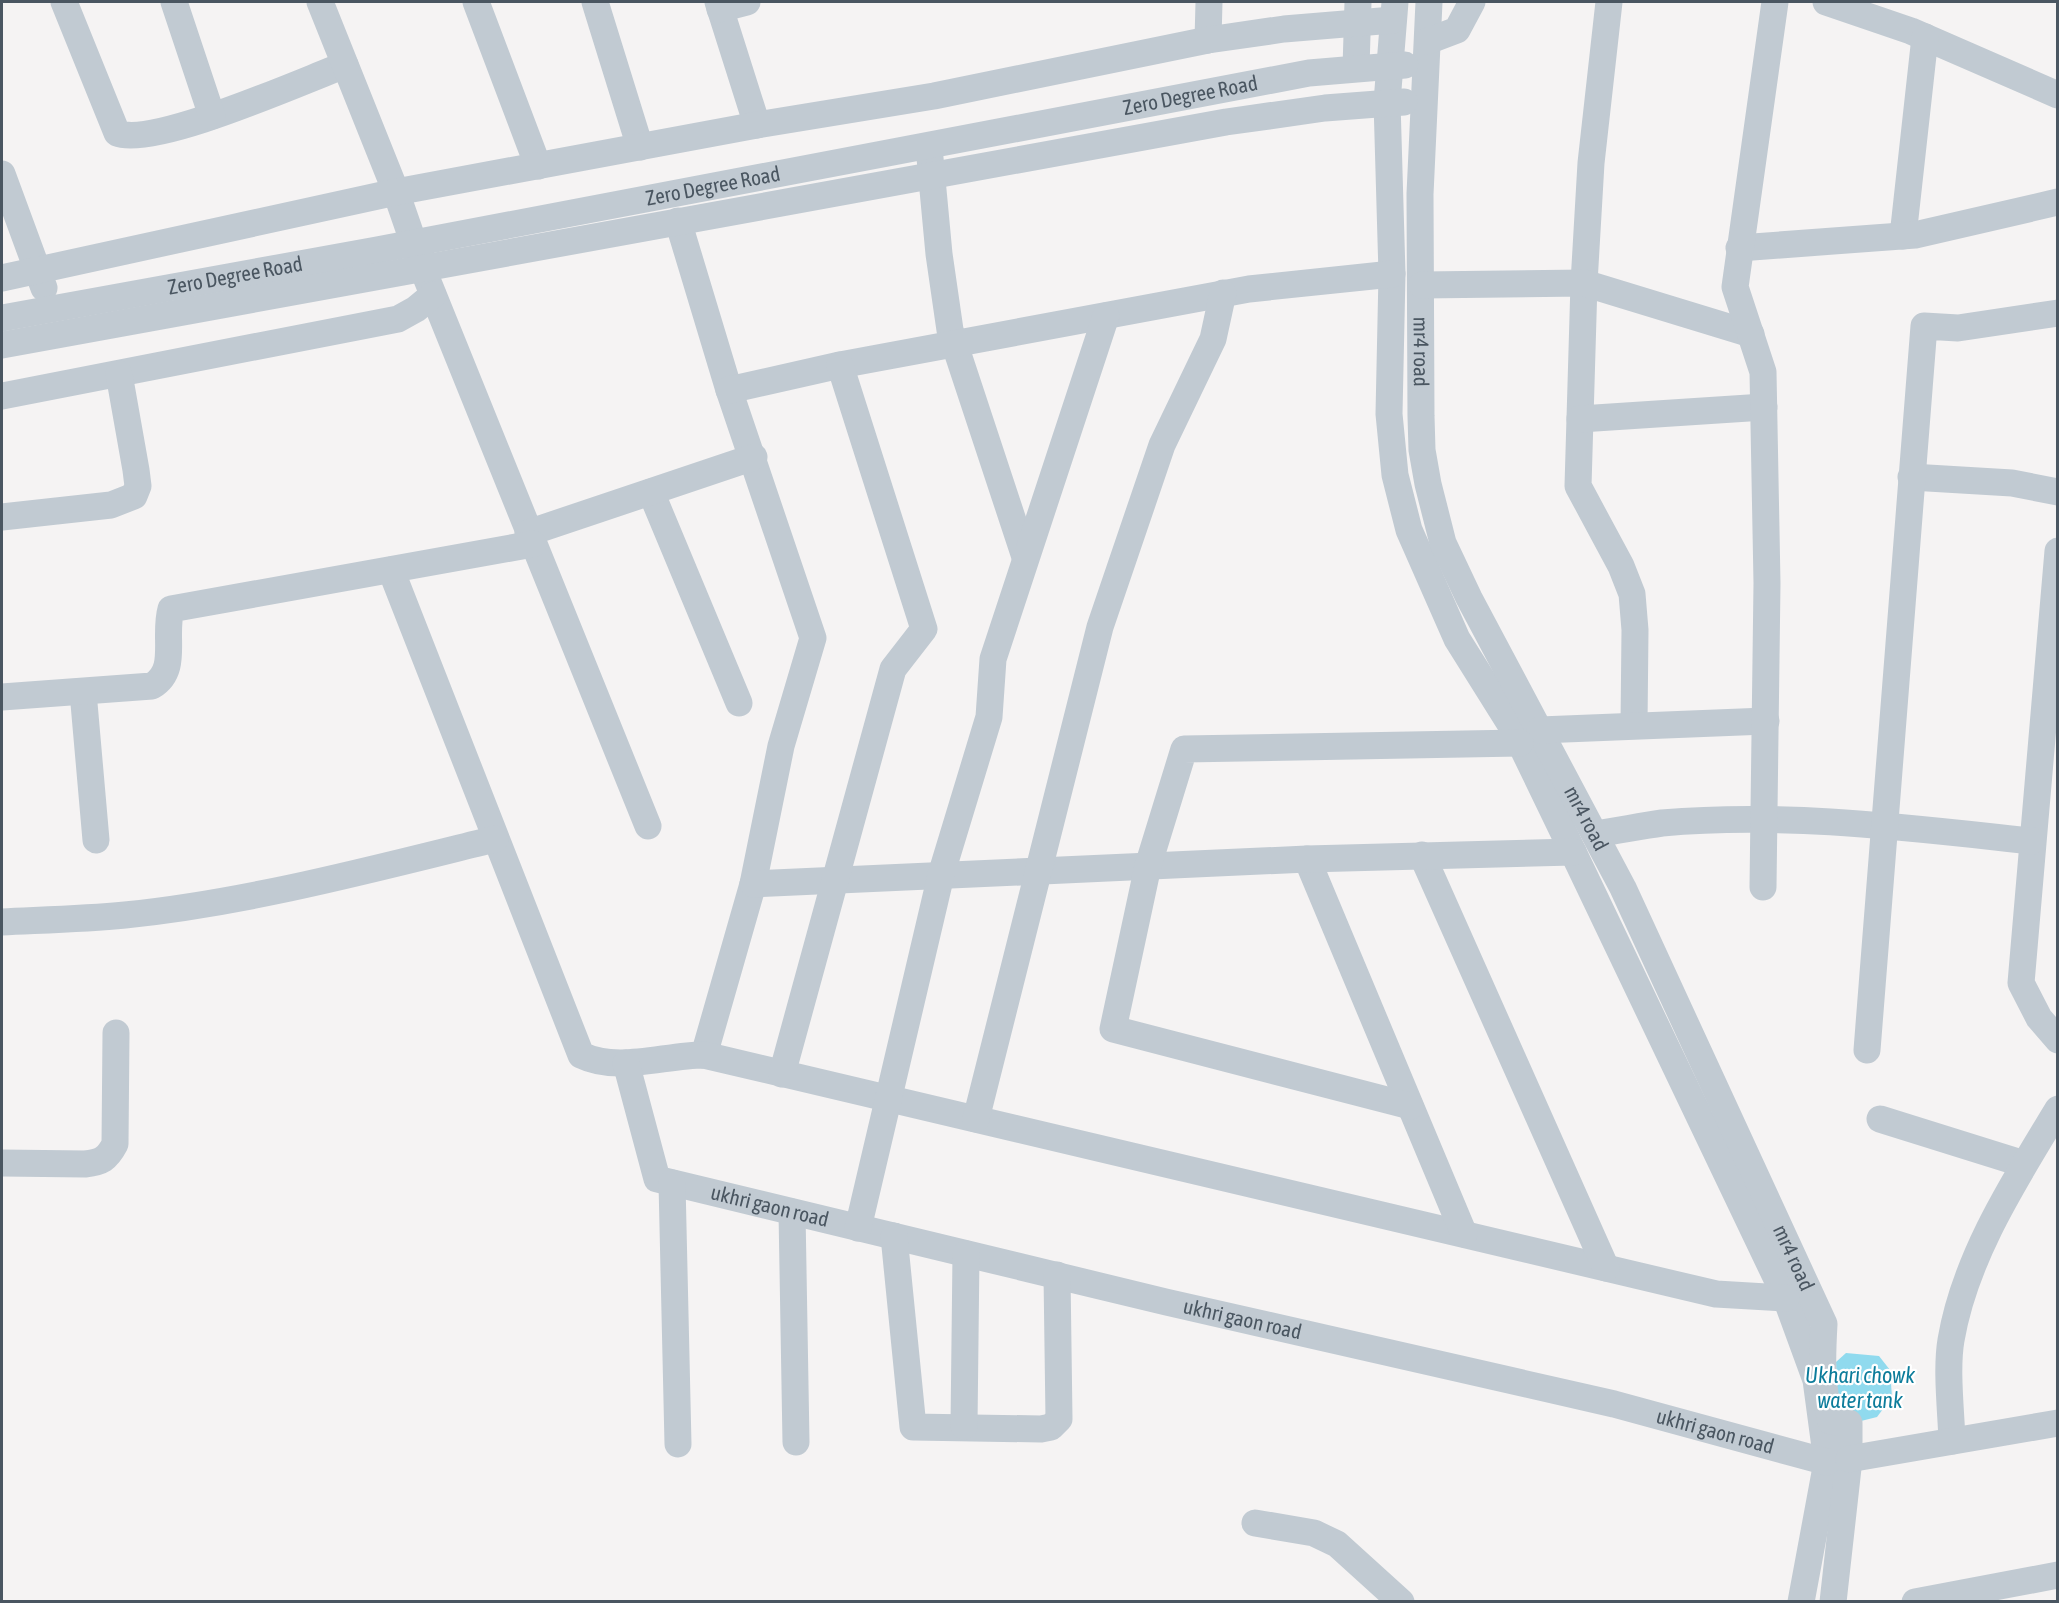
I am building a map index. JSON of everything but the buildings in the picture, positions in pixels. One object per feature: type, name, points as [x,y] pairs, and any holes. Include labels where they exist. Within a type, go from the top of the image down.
[{"type":"street","points":[[64,2],[117,133],[127,137],[142,136],[212,116],[345,65]]},
{"type":"street","points":[[174,2],[212,116]]},
{"type":"street","points":[[320,2],[530,539],[648,826]]},
{"type":"street","points":[[476,2],[538,166]]},
{"type":"street","points":[[595,2],[640,147]]},
{"type":"street","points":[[747,2],[719,5],[756,124]]},
{"type":"street","points":[[1208,40],[1209,2]]},
{"type":"street","name":"mr4 road","points":[[1429,2],[1420,194],[1422,450],[1440,533],[1530,737],[1573,852],[1786,1298],[1816,1380],[1838,1460],[1833,1602]]},
{"type":"street","points":[[1427,53],[1457,30],[1472,2]]},
{"type":"street","points":[[1609,2],[1591,163],[1584,283],[1578,486],[1621,566],[1632,594],[1635,630],[1635,725]]},
{"type":"street","points":[[1763,887],[1766,721],[1763,372],[1735,287],[1775,2]]},
{"type":"street","points":[[1826,2],[1925,37],[2058,95]]},
{"type":"street","points":[[2,278],[38,272],[396,192],[756,124],[934,96],[1208,40],[1284,29],[1358,13],[1394,11]]},
{"type":"street","name":"mr4 road","points":[[1394,11],[1387,102],[1392,274],[1389,414],[1395,475],[1409,530],[1456,639],[1530,737],[1595,834],[1623,888],[1824,1324],[1821,1373],[1825,1400],[1831,1421],[1849,1423],[1801,1602]]},
{"type":"street","points":[[1356,68],[1358,13]]},
{"type":"street","points":[[1903,236],[1925,37]]},
{"type":"street","name":"Zero Degree Road","points":[[2,345],[53,322],[414,241],[1309,73],[1389,65],[1427,53]]},
{"type":"street","name":"Zero Degree Road","points":[[2,318],[53,322],[422,267],[1226,122],[1325,108],[1387,102],[1424,102]]},
{"type":"street","points":[[929,145],[939,254],[950,330],[1025,557]]},
{"type":"street","points":[[2,174],[38,272],[53,322]]},
{"type":"street","points":[[1739,248],[1903,236],[2058,202]]},
{"type":"street","points":[[678,221],[729,390],[754,457],[813,638],[781,746],[753,884],[704,1055]]},
{"type":"street","points":[[729,390],[840,365],[1223,293],[1392,274]]},
{"type":"street","points":[[1422,285],[1584,283],[1751,334]]},
{"type":"street","points":[[976,1119],[1100,627],[1162,445],[1213,339],[1223,293]]},
{"type":"street","points":[[2,396],[398,319],[416,309],[433,295]]},
{"type":"street","points":[[1867,1050],[1924,326],[1958,328],[2058,314]]},
{"type":"street","points":[[858,1228],[941,875],[989,717],[993,659],[1106,316]]},
{"type":"street","points":[[782,1074],[837,880],[892,669],[924,629],[840,365]]},
{"type":"street","points":[[2,518],[111,505],[134,496],[138,486],[119,374]]},
{"type":"street","points":[[1580,419],[1764,407]]},
{"type":"street","points":[[2,697],[152,686],[162,680],[168,670],[166,626],[171,609],[391,570],[530,539],[651,492],[754,457]]},
{"type":"street","points":[[1911,477],[2012,483],[2058,492]]},
{"type":"street","points":[[651,492],[739,703]]},
{"type":"street","points":[[2058,551],[2053,648],[2032,841],[2021,983],[2039,1018],[2058,1040]]},
{"type":"street","points":[[391,570],[581,1055],[596,1063],[626,1063],[679,1055],[704,1055],[1716,1294],[1786,1298]]},
{"type":"street","points":[[83,692],[96,840]]},
{"type":"street","points":[[1410,1106],[1113,1029],[1148,866],[1184,749],[1530,737],[1635,725],[1766,721]]},
{"type":"street","points":[[1595,834],[1662,824],[1764,820],[1885,825],[2032,841]]},
{"type":"street","points":[[2,922],[124,915],[226,901],[345,876],[495,839]]},
{"type":"street","points":[[753,884],[1307,859],[1573,852]]},
{"type":"street","points":[[1422,855],[1606,1268]]},
{"type":"street","points":[[1307,859],[1464,1234]]},
{"type":"street","points":[[2,1163],[85,1164],[99,1163],[107,1158],[115,1144],[116,1033]]},
{"type":"street","points":[[626,1063],[664,1181],[678,1444]]},
{"type":"street","points":[[1952,1441],[1951,1341],[1972,1266],[2024,1164],[2058,1109]]},
{"type":"street","points":[[1880,1119],[2024,1164]]},
{"type":"street","name":"ukhri gaon road","points":[[664,1181],[966,1254],[1614,1404],[1838,1460]]},
{"type":"street","points":[[792,1212],[796,1442]]},
{"type":"street","points":[[894,1236],[914,1427],[1041,1429],[1051,1427],[1059,1419],[1057,1275]]},
{"type":"street","points":[[964,1426],[966,1254]]},
{"type":"street","points":[[1838,1460],[2058,1423]]},
{"type":"street","points":[[1255,1523],[1314,1533],[1337,1544],[1401,1602]]},
{"type":"street","points":[[1915,1602],[2058,1575]]},
{"type":"water","name":"Ukhari chowk water tank","points":[[1846,1353],[1879,1356],[1890,1370],[1892,1397],[1877,1417],[1857,1422],[1838,1412],[1836,1362]]}]
